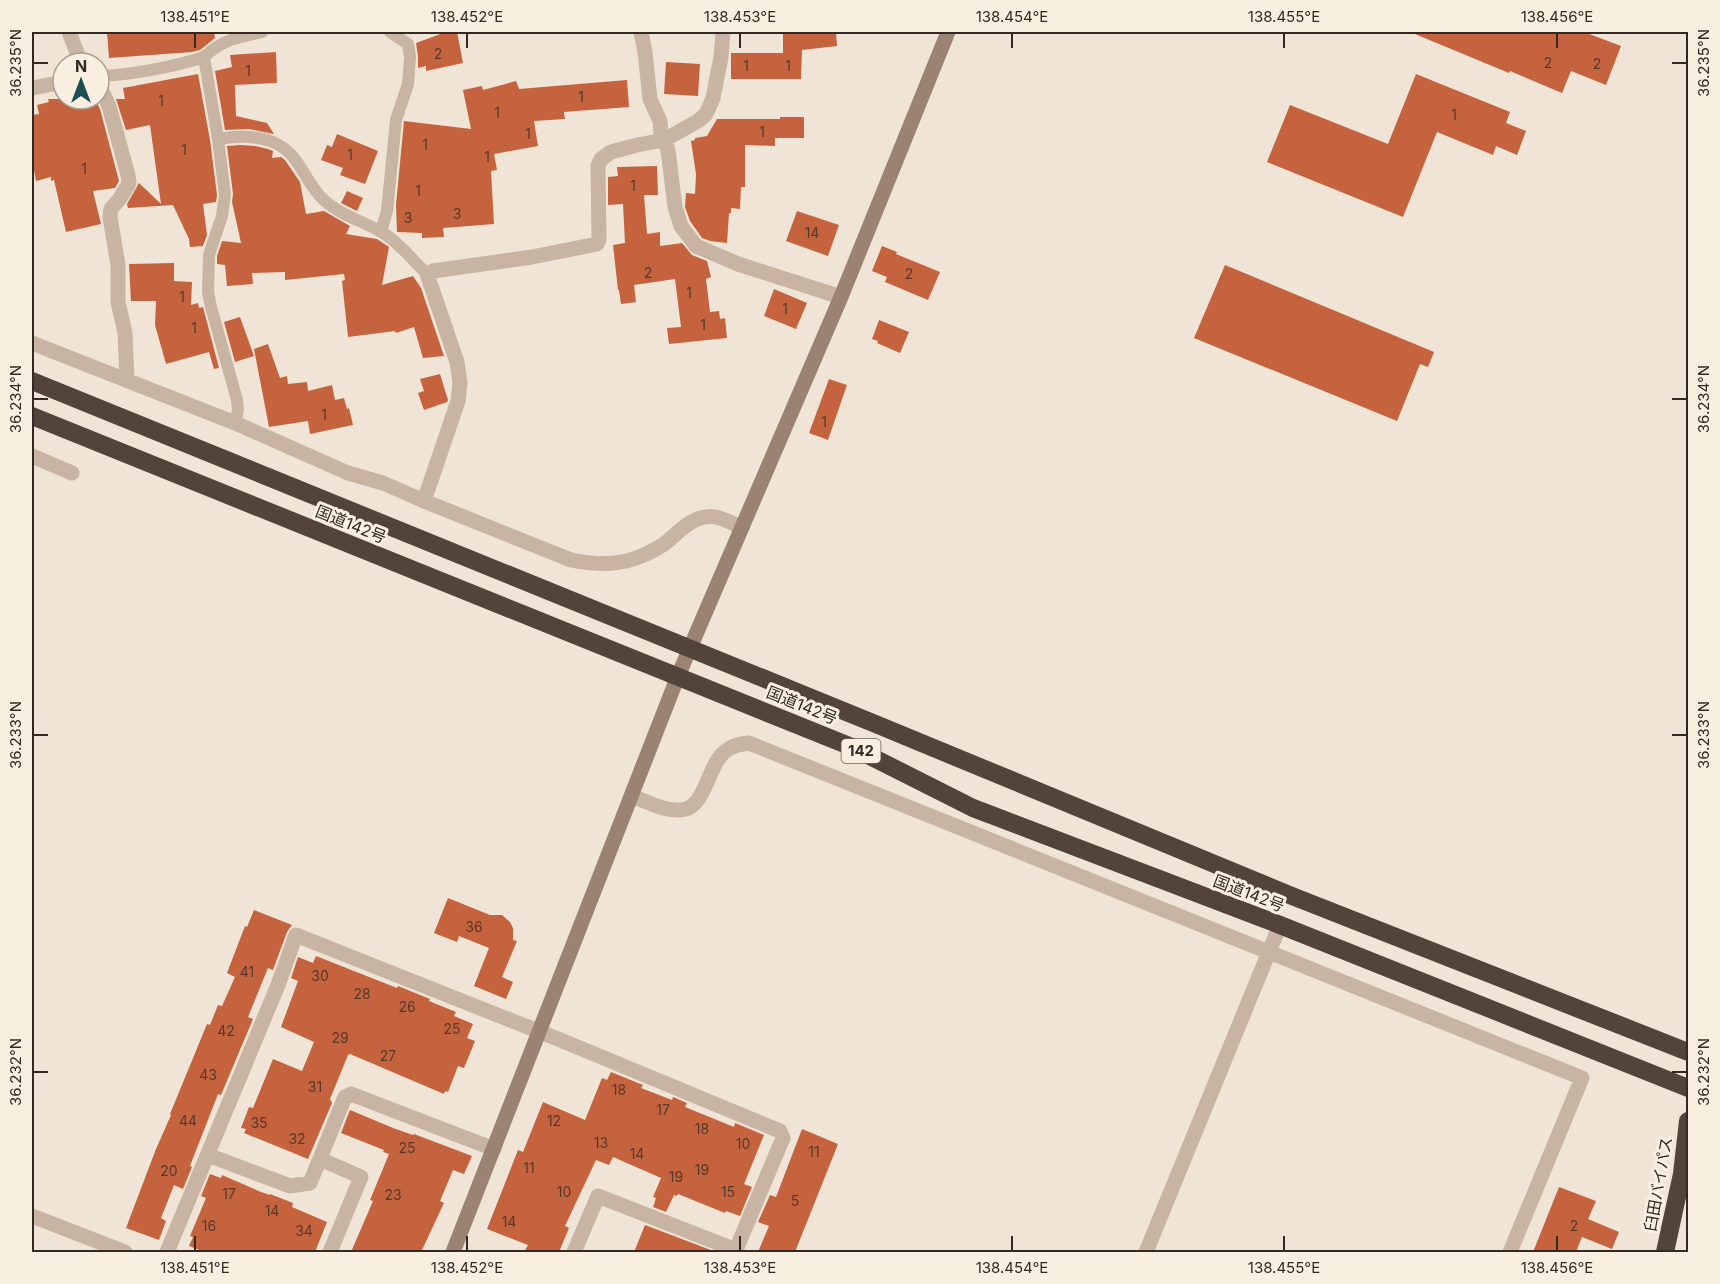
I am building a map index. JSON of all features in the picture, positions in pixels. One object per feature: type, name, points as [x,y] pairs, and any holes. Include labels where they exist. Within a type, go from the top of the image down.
[{"type":"highway","name":"国道142号","points":[[32,381],[1292,896],[1689,1052]]},
{"type":"highway","name":"国道142号","points":[[32,416],[852,747],[973,808],[1280,925],[1689,1088]]},
{"type":"highway","name":"臼田バイパス","points":[[1665,1252],[1682,1174],[1689,1121]]},
{"type":"street","points":[[69,32],[76,51]]},
{"type":"street","points":[[641,32],[650,99],[660,121],[668,150],[675,207],[681,226],[696,246],[738,264],[841,297]]},
{"type":"street","points":[[424,501],[459,401],[460,383],[457,362],[427,274],[433,271],[532,257],[597,244],[599,238],[598,166],[601,159],[620,150],[664,140],[706,114],[713,98],[723,32]]},
{"type":"street","points":[[453,1252],[678,676],[841,297],[948,32]]},
{"type":"street","points":[[32,88],[51,84]]},
{"type":"street","points":[[110,111],[129,183],[111,209],[110,217],[118,265],[118,302],[125,333],[127,380]]},
{"type":"street","points":[[32,343],[235,423],[348,473],[383,483],[571,560],[595,564],[625,562],[658,548],[678,530],[699,518],[713,516],[742,528]]},
{"type":"street","points":[[32,456],[72,473]]},
{"type":"street","points":[[632,796],[664,808],[680,810],[692,807],[714,766],[725,751],[734,746],[749,743],[1582,1078],[1510,1252]]},
{"type":"street","points":[[1146,1252],[1280,925]]},
{"type":"street","points":[[167,1252],[278,985],[296,935],[780,1131],[783,1138],[735,1251],[598,1196],[574,1252]]},
{"type":"street","points":[[208,1155],[290,1186],[310,1183],[345,1097],[351,1094],[494,1149]]},
{"type":"street","points":[[320,1159],[361,1178],[330,1252]]},
{"type":"street","points":[[32,1216],[124,1252]]},
{"type":"lane","points":[[111,75],[189,62],[204,57],[216,46],[229,40],[261,32]]},
{"type":"lane","points":[[381,232],[387,211],[396,120],[408,84],[410,57],[408,44],[390,32]]},
{"type":"lane","points":[[204,57],[225,195],[222,216],[209,255],[208,292],[237,400],[238,410],[235,423]]},
{"type":"lane","points":[[218,139],[261,138],[276,143],[290,152],[310,185],[322,199],[342,214],[391,238],[427,274]]},
{"type":"building","points":[[107,32],[214,32],[215,38],[200,50],[192,52],[111,58],[111,51],[108,51]]},
{"type":"building","points":[[446,32],[457,32],[463,63],[426,71],[426,66],[418,68],[416,43]]},
{"type":"building","points":[[783,32],[836,32],[837,46],[802,50],[801,79],[731,79],[731,53],[783,53]]},
{"type":"building","points":[[1410,32],[1584,32],[1621,46],[1606,85],[1571,71],[1562,93]]},
{"type":"building","points":[[276,52],[277,83],[235,85],[236,116],[267,123],[274,134],[249,129],[225,130],[215,71],[232,67],[230,55]]},
{"type":"building","points":[[666,62],[700,64],[698,96],[664,94]]},
{"type":"building","points":[[198,74],[217,195],[216,202],[203,204],[207,235],[203,246],[190,247],[189,239],[173,205],[128,208],[127,204],[139,183],[161,204],[150,125],[126,130],[116,99],[125,99],[123,88]]},
{"type":"building","points":[[1416,74],[1510,112],[1506,123],[1526,131],[1517,155],[1496,146],[1493,155],[1437,132],[1403,217],[1267,162],[1290,105],[1388,144]]},
{"type":"building","points":[[627,80],[629,107],[564,112],[565,119],[534,121],[538,146],[494,154],[497,170],[491,171],[494,224],[443,228],[444,237],[422,238],[422,233],[397,232],[396,205],[404,121],[471,129],[463,90],[482,86],[483,90],[516,81],[519,89]]},
{"type":"building","points":[[48,99],[51,99],[51,111],[101,111],[119,181],[115,188],[93,191],[101,224],[66,232],[54,180],[51,181],[51,177],[36,181],[32,160],[32,115],[39,114],[37,105],[49,102]]},
{"type":"building","points":[[780,117],[804,117],[804,138],[775,138],[775,146],[745,145],[745,187],[741,187],[740,209],[731,208],[731,213],[729,213],[727,243],[702,238],[690,221],[685,207],[686,193],[695,194],[696,174],[691,141],[707,136],[717,119],[780,119]]},
{"type":"building","points":[[337,134],[378,151],[365,184],[340,175],[343,168],[321,160],[327,145],[332,147]]},
{"type":"building","points":[[240,145],[268,149],[273,151],[272,158],[281,157],[285,160],[300,182],[306,214],[324,211],[350,226],[346,234],[377,239],[389,247],[382,285],[413,276],[421,288],[444,356],[423,358],[414,327],[396,333],[395,331],[348,337],[342,281],[345,280],[344,274],[285,280],[285,272],[252,273],[253,284],[227,286],[225,265],[217,264],[217,256],[222,241],[241,243],[232,202],[227,146]]},
{"type":"building","points":[[657,166],[658,195],[644,195],[647,234],[660,232],[660,246],[682,243],[692,255],[707,261],[711,277],[706,279],[710,312],[719,311],[720,319],[725,318],[727,338],[669,344],[667,328],[681,327],[675,279],[634,285],[636,302],[621,304],[613,245],[625,243],[623,204],[608,205],[608,177],[618,176],[617,167]]},
{"type":"building","points":[[347,191],[363,198],[357,211],[341,203]]},
{"type":"building","points":[[797,211],[839,225],[828,256],[786,241]]},
{"type":"building","points":[[882,246],[940,272],[928,300],[885,282],[887,277],[872,271]]},
{"type":"building","points":[[174,263],[174,281],[192,282],[191,305],[198,303],[199,308],[203,307],[219,368],[214,369],[209,352],[166,364],[155,325],[156,301],[131,301],[129,264]]},
{"type":"building","points":[[1225,265],[1434,352],[1428,367],[1420,364],[1397,421],[1194,338]]},
{"type":"building","points":[[774,289],[807,303],[796,329],[764,316]]},
{"type":"building","points":[[240,317],[254,356],[235,362],[224,322]]},
{"type":"building","points":[[879,320],[909,332],[900,353],[872,339]]},
{"type":"building","points":[[268,344],[280,378],[287,376],[288,384],[307,382],[308,391],[332,385],[335,400],[344,398],[353,425],[310,434],[308,421],[269,427],[254,349]]},
{"type":"building","points":[[440,374],[448,400],[424,410],[418,393],[424,391],[420,379]]},
{"type":"building","points":[[829,379],[847,385],[828,440],[809,433]]},
{"type":"building","points":[[448,898],[490,915],[502,915],[510,922],[513,928],[513,940],[517,941],[502,977],[513,982],[506,999],[474,986],[489,948],[459,936],[457,942],[434,933]]},
{"type":"building","points":[[254,910],[292,925],[287,932],[273,970],[268,968],[248,1017],[253,1019],[221,1095],[218,1094],[183,1189],[174,1185],[161,1218],[166,1221],[159,1240],[126,1228],[207,1024],[210,1025],[218,1005],[222,1006],[235,977],[227,973],[245,926],[247,927]]},
{"type":"building","points":[[316,956],[397,988],[398,986],[456,1012],[454,1016],[473,1024],[467,1038],[475,1041],[464,1068],[458,1066],[448,1092],[445,1091],[444,1094],[348,1055],[330,1099],[332,1103],[308,1159],[244,1133],[246,1129],[241,1128],[249,1107],[253,1108],[273,1059],[302,1071],[314,1042],[281,1027],[298,981],[291,978],[298,957],[313,963]]},
{"type":"building","points":[[611,1072],[643,1085],[641,1088],[687,1103],[685,1107],[734,1127],[735,1123],[764,1135],[744,1184],[752,1187],[740,1216],[726,1211],[725,1213],[678,1194],[674,1195],[666,1212],[653,1207],[656,1198],[653,1197],[661,1178],[613,1157],[609,1165],[596,1160],[565,1226],[569,1228],[559,1252],[524,1252],[528,1245],[487,1229],[518,1150],[523,1152],[543,1102],[585,1120],[602,1078],[607,1080]]},
{"type":"building","points":[[350,1110],[472,1156],[464,1174],[453,1170],[440,1201],[444,1203],[421,1252],[351,1252],[373,1201],[370,1200],[389,1154],[341,1133]]},
{"type":"building","points":[[802,1129],[838,1144],[795,1252],[758,1252],[769,1226],[758,1222],[770,1195],[776,1197]]},
{"type":"building","points":[[210,1174],[221,1178],[222,1175],[293,1203],[292,1207],[327,1222],[315,1252],[204,1252],[189,1246],[193,1237],[190,1236],[206,1198],[201,1196]]},
{"type":"building","points":[[1559,1187],[1596,1201],[1588,1219],[1619,1232],[1612,1249],[1582,1237],[1576,1252],[1533,1252]]},
{"type":"building","points":[[645,1225],[716,1252],[634,1252]]}]
